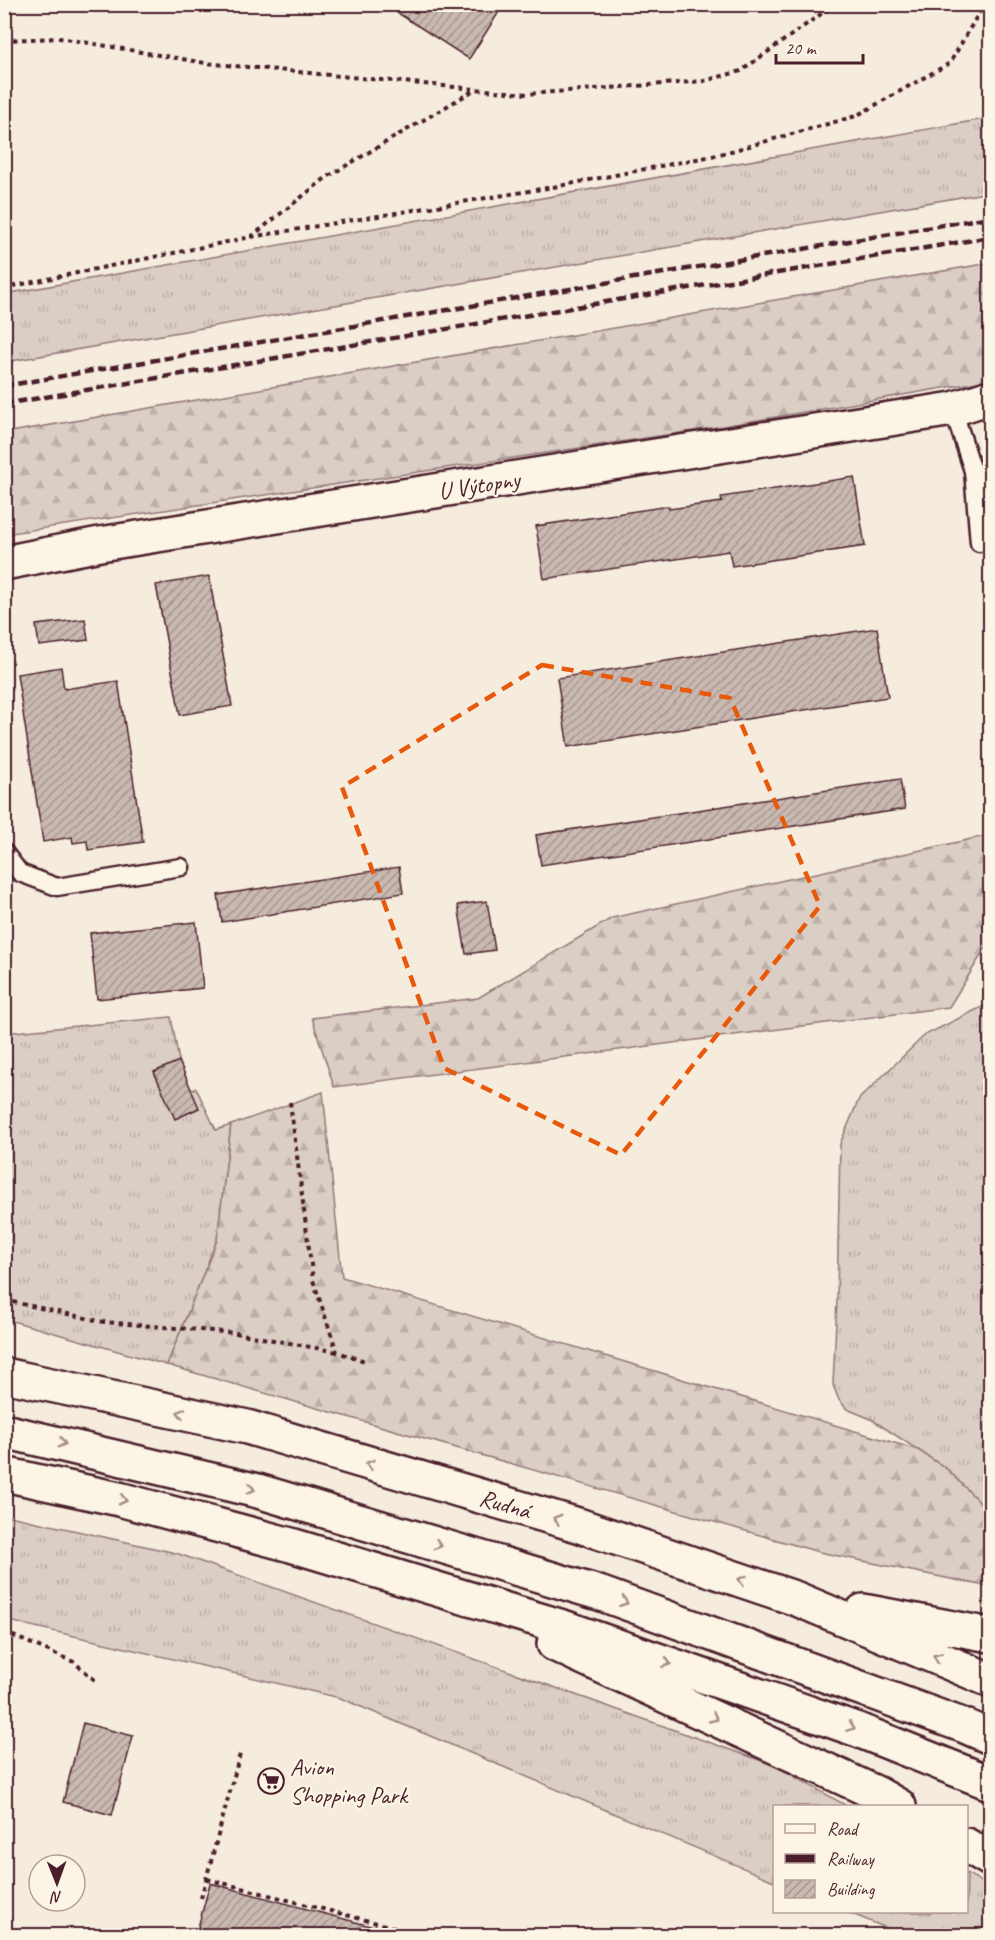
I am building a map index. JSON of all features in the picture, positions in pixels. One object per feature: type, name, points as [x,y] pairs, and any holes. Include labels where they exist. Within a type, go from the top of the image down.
[{"type":"main road","name":"U Výtopny","points":[[4,563],[100,544],[953,409],[990,397]]},
{"type":"main road","name":"Rudná","points":[[4,1375],[247,1427],[578,1526],[797,1599],[990,1680]]},
{"type":"main road","points":[[4,1431],[258,1491],[599,1593],[990,1737]]},
{"type":"main road","points":[[4,1474],[119,1499],[291,1545],[566,1628],[858,1730],[990,1783]]},
{"type":"main road","points":[[291,1545],[548,1641],[898,1805]]},
{"type":"main road","points":[[797,1599],[990,1635]]},
{"type":"main road","points":[[968,1846],[990,1859]]},
{"type":"lane","points":[[953,409],[973,471],[979,543]]},
{"type":"lane","points":[[4,852],[20,873],[57,887],[181,867]]},
{"type":"path","points":[[4,40],[60,38],[205,63],[527,94],[704,81],[741,71],[835,4]]},
{"type":"path","points":[[4,288],[251,237],[593,180],[717,155],[856,116],[950,63],[984,4]]},
{"type":"path","points":[[251,237],[327,177],[477,89]]},
{"type":"path","points":[[290,1102],[313,1280],[337,1352]]},
{"type":"path","points":[[4,1299],[104,1322],[236,1333],[337,1352],[368,1362]]},
{"type":"path","points":[[4,1632],[74,1662],[96,1681]]},
{"type":"path","points":[[201,1898],[240,1754]]},
{"type":"path","points":[[207,1879],[427,1935]]},
{"type":"highlighted area","points":[[542,665],[730,698],[820,906],[621,1155],[444,1068],[342,787]]},
{"type":"green space","points":[[990,118],[990,192],[5,362],[5,294]]},
{"type":"green space","points":[[990,263],[990,565],[984,381],[706,429],[5,534],[5,433]]},
{"type":"green space","points":[[990,835],[990,941],[949,1007],[334,1087],[312,1018],[478,998],[612,918]]},
{"type":"green space","points":[[990,1003],[990,1513],[947,1469],[871,1419],[847,1409],[839,1400],[833,1385],[840,1144],[859,1099],[925,1035]]},
{"type":"green space","points":[[171,1017],[179,1061],[191,1090],[196,1088],[216,1130],[231,1125],[217,1240],[167,1365],[5,1319],[4,1033]]},
{"type":"green space","points":[[323,1092],[342,1277],[918,1450],[947,1469],[990,1513],[990,1587],[819,1552],[167,1365],[217,1240],[231,1125]]},
{"type":"green space","points":[[5,1515],[176,1553],[776,1766],[845,1805],[773,1805],[773,1881],[340,1698],[5,1620]]},
{"type":"green space","points":[[968,1874],[990,1887],[990,1935],[904,1935],[849,1913],[968,1913]]},
{"type":"building","points":[[384,4],[504,4],[469,59]]},
{"type":"building","points":[[854,477],[865,546],[732,566],[729,551],[544,579],[536,526],[669,506],[669,509],[722,502],[721,497]]},
{"type":"building","points":[[209,576],[232,706],[180,715],[156,585]]},
{"type":"building","points":[[85,619],[88,640],[39,646],[36,625]]},
{"type":"building","points":[[877,628],[888,697],[568,747],[557,678]]},
{"type":"building","points":[[61,667],[64,689],[118,681],[143,842],[88,850],[87,841],[73,843],[72,837],[43,842],[17,674]]},
{"type":"building","points":[[900,779],[905,809],[541,865],[536,835]]},
{"type":"building","points":[[399,867],[403,893],[222,922],[218,895]]},
{"type":"building","points":[[487,901],[495,950],[466,954],[458,905]]},
{"type":"building","points":[[196,922],[203,988],[97,999],[90,933]]},
{"type":"building","points":[[179,1061],[199,1108],[175,1119],[154,1072]]},
{"type":"building","points":[[83,1723],[133,1736],[112,1815],[63,1802]]},
{"type":"building","points":[[210,1883],[378,1928],[377,1935],[196,1935]]},
{"type":"railway","points":[[4,386],[990,217]]},
{"type":"railway","points":[[4,404],[990,237]]},
{"type":"place","name":"Avion Shopping Park","points":[[271,1781]]}]
